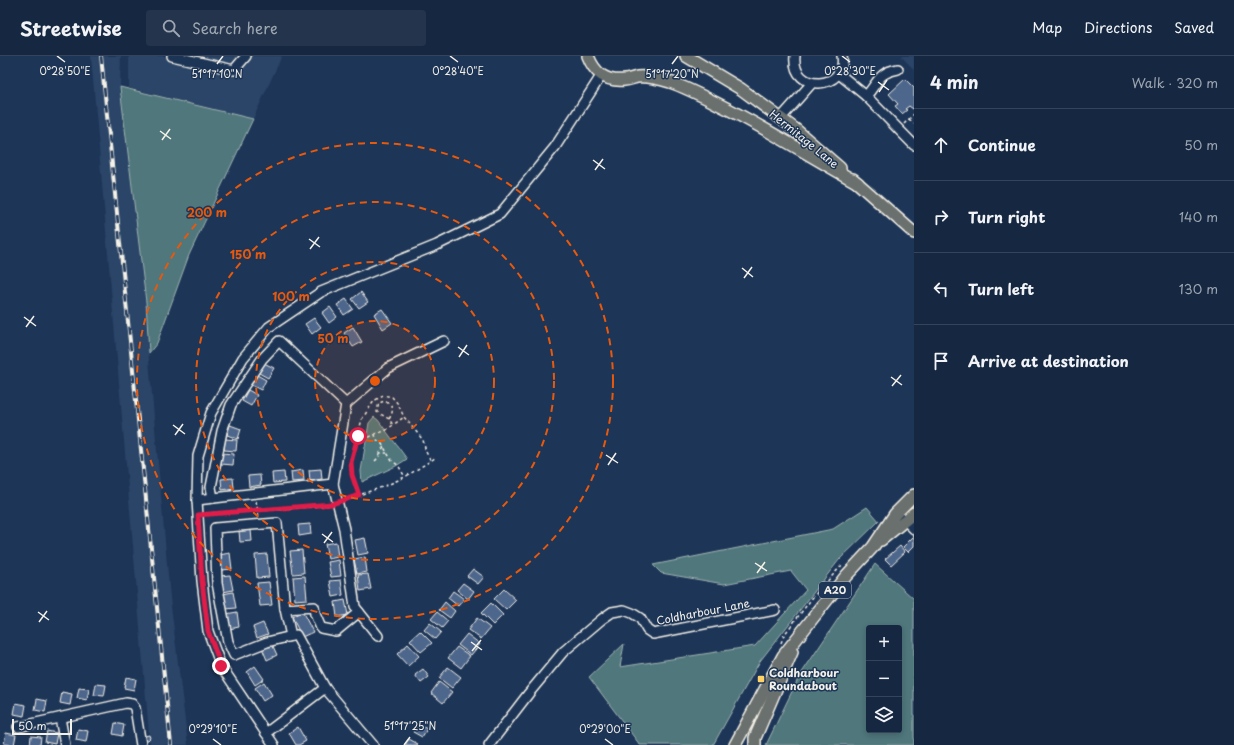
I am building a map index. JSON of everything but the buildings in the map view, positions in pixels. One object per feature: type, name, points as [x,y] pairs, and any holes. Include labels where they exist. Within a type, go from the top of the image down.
[{"type":"main road","points":[[588,56],[591,63],[601,76],[612,80],[625,80],[637,77],[654,78],[671,83],[709,99],[858,184]]},
{"type":"main road","name":"Hermitage Lane","points":[[686,56],[741,89],[781,118],[914,232]]},
{"type":"main road","name":"A20","points":[[873,547],[895,514],[914,495]]},
{"type":"main road","name":"A20","points":[[735,745],[783,656],[846,576],[873,547],[910,517]]},
{"type":"main road","name":"A20","points":[[755,745],[755,738],[800,635]]},
{"type":"street","points":[[172,56],[234,70],[246,56]]},
{"type":"street","points":[[795,56],[796,68],[800,75],[805,80],[819,84],[833,79],[838,73],[842,66],[842,56]]},
{"type":"street","points":[[866,96],[883,74],[898,69]]},
{"type":"street","points":[[838,73],[866,96],[914,145]]},
{"type":"street","points":[[273,744],[221,666],[208,631],[202,581],[197,500],[198,456],[211,413],[243,358],[269,327],[320,292],[437,245],[500,214],[555,147],[601,76]]},
{"type":"street","points":[[781,118],[812,83]]},
{"type":"street","points":[[213,498],[211,487],[222,431],[231,405],[262,359],[279,341],[346,404]]},
{"type":"street","points":[[378,636],[355,607],[344,529],[333,484],[346,404],[388,368],[444,341]]},
{"type":"street","points":[[197,500],[333,484]]},
{"type":"street","points":[[895,514],[910,517],[914,529]]},
{"type":"street","points":[[294,635],[267,642],[234,655],[228,642],[217,583],[215,528],[277,523],[285,609],[294,635],[326,688],[373,745]]},
{"type":"street","points":[[285,609],[314,606],[315,614],[321,628],[336,631],[359,612]]},
{"type":"street","name":"Coldharbour Lane","points":[[489,745],[563,652],[612,612],[624,610],[632,613],[640,618],[647,630],[653,634],[776,610]]},
{"type":"street","points":[[266,733],[326,688]]},
{"type":"street","points":[[18,727],[132,704],[135,708],[141,745]]},
{"type":"street","points":[[60,718],[65,745]]},
{"type":"path","points":[[899,128],[914,114]]},
{"type":"path","points":[[909,119],[914,124]]},
{"type":"path","points":[[359,495],[352,475],[351,462],[362,419],[374,401],[383,395],[392,396],[398,404],[404,417],[423,440],[426,452],[431,460]]},
{"type":"path","points":[[389,419],[392,414],[392,406],[385,401],[381,402],[378,406],[377,412],[389,419],[393,425]]},
{"type":"path","points":[[358,436],[366,439],[385,431],[404,417]]},
{"type":"path","points":[[375,434],[376,439],[384,447],[392,461],[398,465],[405,477]]},
{"type":"path","points":[[375,461],[379,457],[384,447]]},
{"type":"path","points":[[380,453],[387,453]]},
{"type":"path","points":[[198,515],[332,504],[385,486],[405,477],[435,458]]},
{"type":"path","points":[[254,494],[260,524]]},
{"type":"shaded area","points":[[91,56],[121,56],[120,87],[146,302],[149,360],[170,597],[188,745],[150,745]]},
{"type":"shaded area","points":[[129,56],[282,56],[253,119],[129,88]]},
{"type":"shaded area","points":[[901,56],[914,56],[914,70]]},
{"type":"green space","points":[[120,87],[253,119],[189,255],[157,343],[149,353],[146,302]]},
{"type":"green space","points":[[374,417],[378,420],[407,459],[396,466],[362,482],[361,471],[369,423]]},
{"type":"green space","points":[[867,507],[879,521],[839,560],[760,661],[713,745],[640,745],[589,677],[624,644],[620,667],[755,646],[806,590],[791,571],[724,584],[661,573],[653,565],[833,529]]},
{"type":"green space","points":[[875,564],[914,599],[914,745],[766,745],[799,677]]},
{"type":"railway","points":[[101,56],[171,745]]},
{"type":"place","name":"Coldharbour Roundabout","points":[[761,679]]},
{"type":"route","points":[[221,666],[208,631],[202,581],[198,515],[332,504],[359,495],[352,475],[351,462],[358,436]]}]
